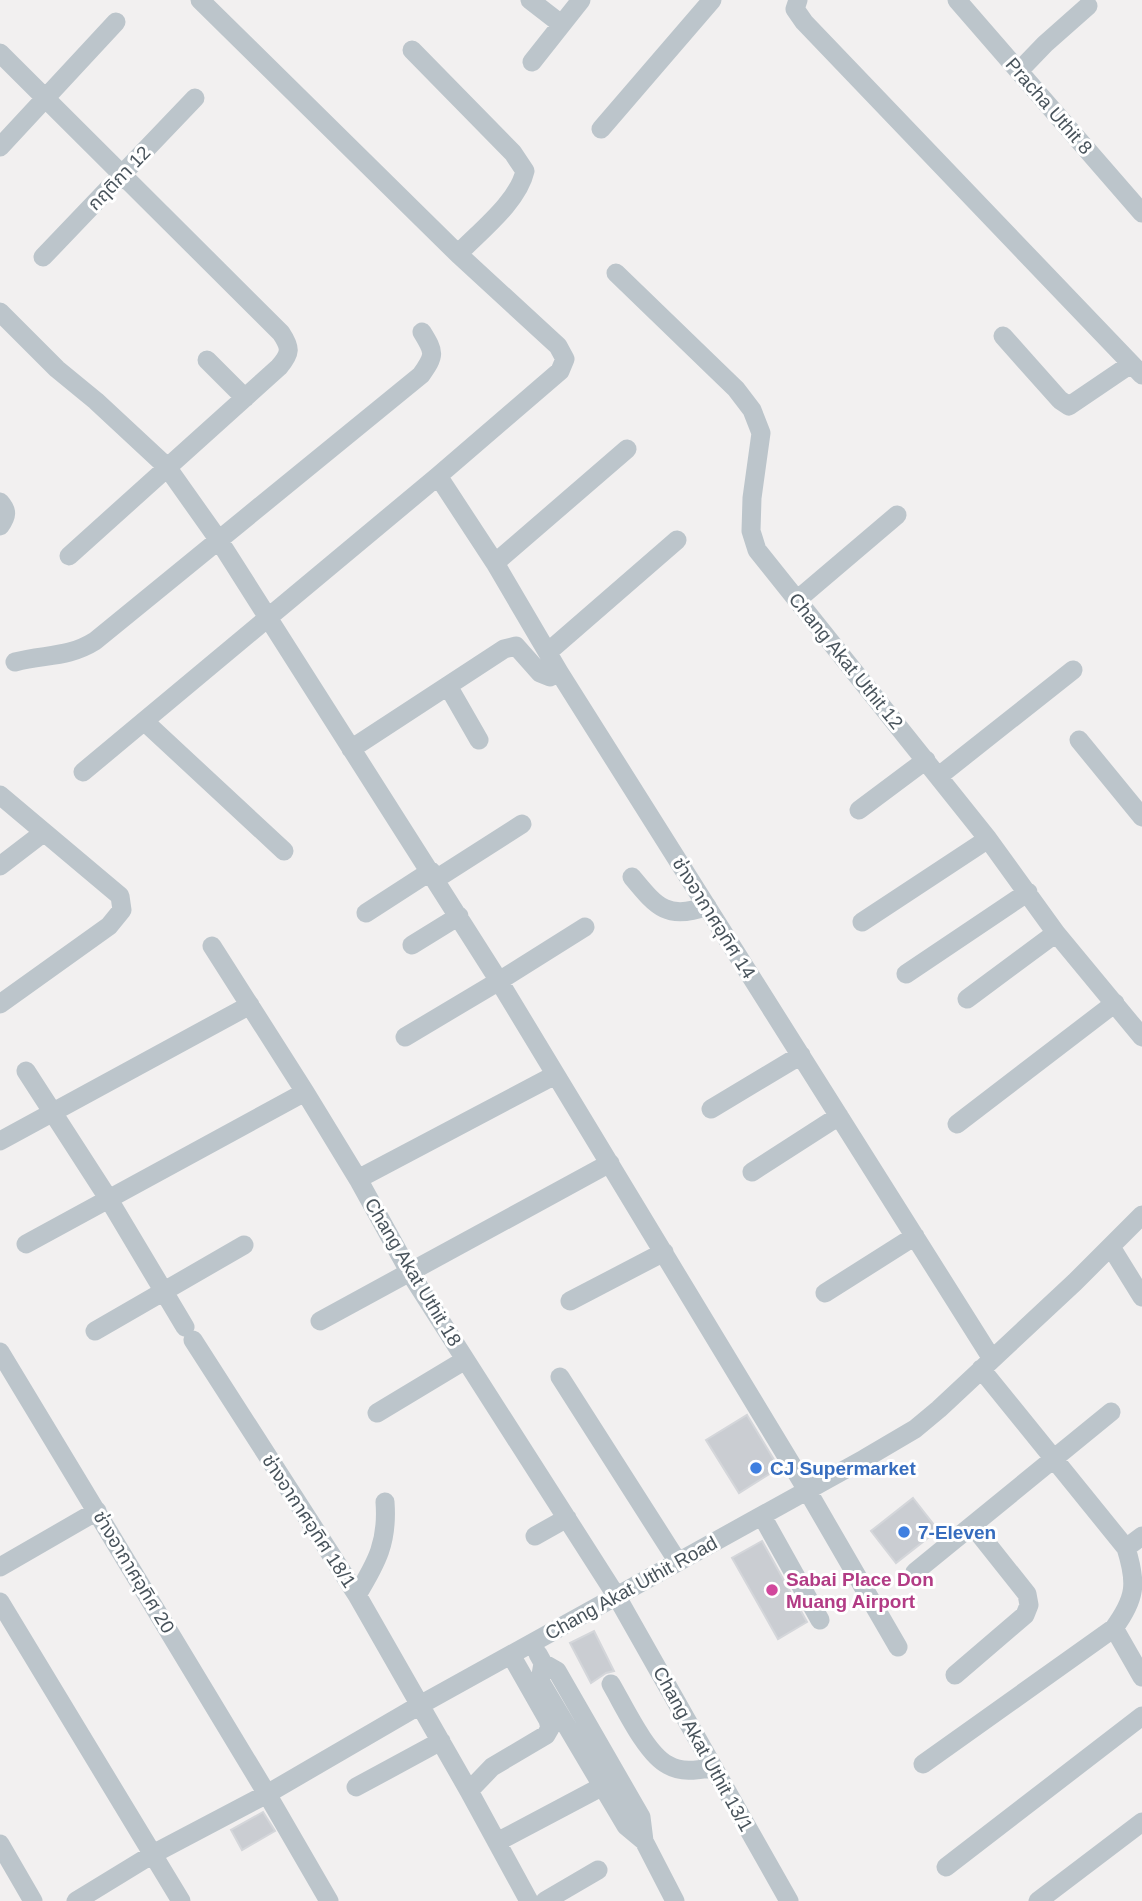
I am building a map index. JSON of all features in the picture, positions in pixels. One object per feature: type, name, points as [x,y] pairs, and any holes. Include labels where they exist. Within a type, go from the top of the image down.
[{"type":"street","points":[[83,772],[560,372],[565,359],[558,346],[458,254],[200,0]]},
{"type":"street","points":[[530,0],[561,24]]},
{"type":"street","points":[[532,62],[581,0]]},
{"type":"street","points":[[601,129],[712,0]]},
{"type":"street","points":[[798,0],[795,9],[804,22],[1137,370],[1069,405],[1060,400],[1003,336]]},
{"type":"street","name":"Pracha Uthit 8","points":[[957,0],[1142,213]]},
{"type":"street","points":[[1019,72],[1045,44],[1088,6]]},
{"type":"street","points":[[0,147],[116,22]]},
{"type":"street","points":[[412,50],[513,153],[525,171],[522,184],[511,199],[458,254]]},
{"type":"street","points":[[0,53],[281,333],[289,346],[289,356],[279,367],[69,556]]},
{"type":"street","name":"กฤติกา 12","points":[[43,257],[195,98]]},
{"type":"street","name":"Chang Akat Uthit 12","points":[[616,273],[736,389],[752,410],[761,433],[752,498],[751,531],[757,550],[939,776],[1056,933],[1142,1037]]},
{"type":"street","points":[[0,312],[57,369],[167,467],[218,539],[499,981],[664,1252],[770,1433],[807,1490],[898,1647]]},
{"type":"street","points":[[15,662],[79,651],[95,640],[421,376],[432,360],[432,349],[422,332]]},
{"type":"street","points":[[207,360],[245,398]]},
{"type":"street","points":[[495,562],[627,449]]},
{"type":"street","name":"ช่างอากาศอุทิศ 14","points":[[438,476],[495,562],[559,672],[915,1236],[986,1364],[1054,1458],[1134,1542]]},
{"type":"street","points":[[0,502],[6,509],[6,517],[0,526]]},
{"type":"street","points":[[796,600],[897,515]]},
{"type":"street","points":[[548,652],[677,540]]},
{"type":"street","points":[[351,749],[504,649],[516,646],[540,673],[550,677],[559,672]]},
{"type":"street","points":[[939,776],[1073,670]]},
{"type":"street","points":[[447,686],[479,740]]},
{"type":"street","points":[[144,720],[284,851]]},
{"type":"street","points":[[1079,740],[1142,817]]},
{"type":"street","points":[[859,810],[926,760]]},
{"type":"street","points":[[0,795],[120,896],[122,910],[109,926],[0,1004]]},
{"type":"street","points":[[366,913],[522,824]]},
{"type":"street","points":[[0,866],[43,833]]},
{"type":"street","points":[[862,922],[988,839]]},
{"type":"street","points":[[632,877],[656,906],[673,913],[692,912],[707,906]]},
{"type":"street","points":[[906,974],[1028,892]]},
{"type":"street","points":[[412,945],[459,916]]},
{"type":"street","points":[[405,1037],[584,927]]},
{"type":"street","points":[[967,999],[1056,933]]},
{"type":"street","name":"Chang Akat Uthit 18","points":[[212,946],[306,1092],[410,1273],[617,1597]]},
{"type":"street","points":[[957,1124],[1115,1003]]},
{"type":"street","points":[[0,1141],[250,1006]]},
{"type":"street","points":[[711,1109],[801,1055]]},
{"type":"street","name":"ช่างอากาศอุทิศ 18/1","points":[[26,1071],[108,1198],[163,1293],[357,1595],[529,1901]]},
{"type":"street","points":[[358,1179],[555,1075]]},
{"type":"street","points":[[26,1244],[306,1092]]},
{"type":"street","points":[[752,1172],[839,1116]]},
{"type":"street","points":[[320,1321],[610,1163]]},
{"type":"street","name":"Chang Akat Uthit Road","points":[[76,1901],[153,1854],[267,1794],[420,1705],[915,1429],[1142,1215]]},
{"type":"street","points":[[825,1293],[915,1236]]},
{"type":"street","points":[[95,1331],[244,1245]]},
{"type":"street","points":[[1111,1247],[1142,1297]]},
{"type":"street","points":[[570,1301],[664,1252]]},
{"type":"street","name":"ช่างอากาศอุทิศ 20","points":[[0,1352],[330,1901]]},
{"type":"street","points":[[377,1413],[465,1360]]},
{"type":"street","points":[[560,1377],[678,1562]]},
{"type":"street","points":[[915,1572],[1111,1412]]},
{"type":"street","points":[[357,1595],[377,1562],[387,1528],[385,1503]]},
{"type":"street","points":[[0,1567],[97,1511]]},
{"type":"street","points":[[762,1516],[820,1620]]},
{"type":"street","points":[[535,1536],[566,1518]]},
{"type":"street","points":[[955,1675],[1025,1615],[1029,1605],[1027,1594],[973,1525]]},
{"type":"street","points":[[923,1763],[1114,1628],[1138,1596],[1134,1579],[1134,1542]]},
{"type":"street","name":"Chang Akat Uthit 13/1","points":[[617,1597],[789,1901]]},
{"type":"street","points":[[0,1602],[181,1901]]},
{"type":"street","points":[[1114,1628],[1142,1677]]},
{"type":"street","points":[[533,1643],[543,1663],[557,1671],[641,1817],[644,1841],[675,1901]]},
{"type":"street","points":[[469,1791],[492,1767],[546,1735],[550,1728],[511,1656]]},
{"type":"street","points":[[543,1663],[540,1681],[626,1826],[644,1841]]},
{"type":"street","points":[[611,1684],[652,1752],[668,1765],[688,1771],[712,1768]]},
{"type":"street","points":[[946,1867],[1142,1716]]},
{"type":"street","points":[[356,1787],[441,1741]]},
{"type":"street","points":[[497,1842],[601,1787]]},
{"type":"street","points":[[1038,1901],[1142,1822]]},
{"type":"street","points":[[0,1844],[33,1901]]},
{"type":"street","points":[[545,1901],[598,1870]]},
{"type":"building","points":[[747,1415],[779,1468],[739,1493],[706,1440]]},
{"type":"building","points":[[913,1498],[938,1530],[896,1563],[871,1531]]},
{"type":"building","points":[[762,1541],[807,1622],[778,1639],[732,1558]]},
{"type":"building","points":[[594,1631],[614,1671],[591,1683],[570,1643]]},
{"type":"building","points":[[263,1812],[275,1831],[242,1850],[231,1830]]},
{"type":"place","name":"CJ Supermarket","points":[[756,1468]]},
{"type":"place","name":"7-Eleven","points":[[904,1532]]},
{"type":"place","name":"Sabai Place Don Muang Airport","points":[[772,1590]]}]
